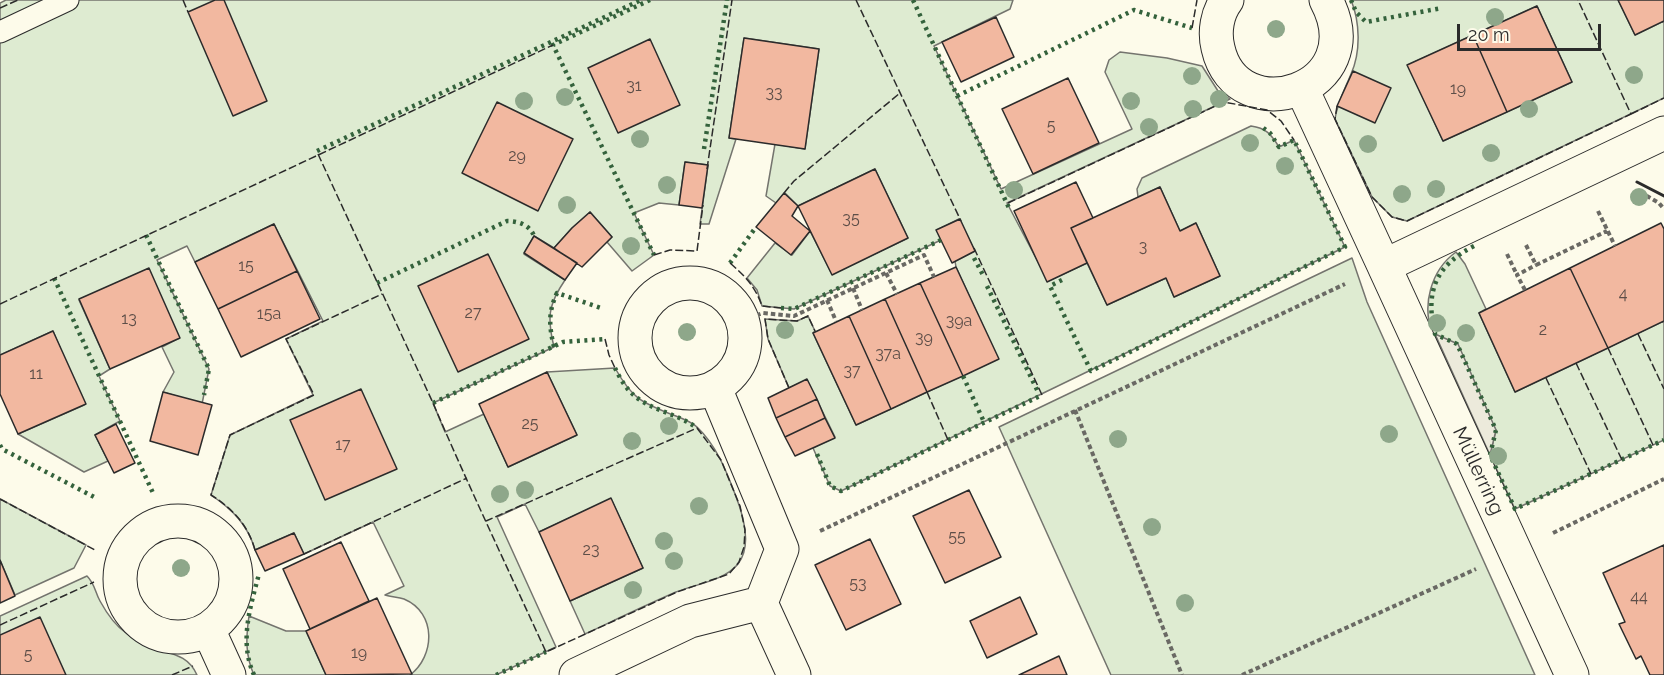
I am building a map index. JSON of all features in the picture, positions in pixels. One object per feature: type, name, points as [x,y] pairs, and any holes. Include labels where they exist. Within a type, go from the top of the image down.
[{"type":"street","points":[[1227,0],[1217,20],[1216,39],[1221,58],[1231,75],[1246,87],[1264,93],[1283,94],[1302,89],[1319,77],[1331,60],[1337,40],[1335,20],[1326,0]]},
{"type":"street","name":"Müllerring","points":[[1302,89],[1572,675]]},
{"type":"street","points":[[1384,266],[1664,133]]},
{"type":"street","points":[[696,283],[713,288],[727,297],[741,320],[745,346],[739,362],[729,377],[715,388],[697,393],[678,392],[661,385],[646,373],[637,356],[634,338],[638,319],[647,302],[662,290],[678,284],[696,283]]},
{"type":"street","points":[[715,388],[782,549],[761,603],[794,675]]},
{"type":"street","points":[[576,675],[690,621],[761,603]]},
{"type":"street","points":[[207,629],[229,675]]},
{"type":"lane","points":[[0,32],[68,0]]},
{"type":"path","points":[[1508,207],[1536,265]]},
{"type":"path","points":[[1604,225],[1615,246]]},
{"type":"path","points":[[1517,274],[1607,231]]},
{"type":"path","points":[[741,320],[763,313],[794,315],[924,255],[934,277]]},
{"type":"path","points":[[782,549],[1384,266]]},
{"type":"path","points":[[1514,269],[1525,290]]},
{"type":"path","points":[[886,273],[897,294]]},
{"type":"path","points":[[853,288],[862,310]]},
{"type":"path","points":[[827,300],[836,321]]},
{"type":"path","points":[[1075,410],[1182,675]]},
{"type":"path","points":[[1242,675],[1515,551],[1664,479]]},
{"type":"green space","points":[[6,0],[1013,0],[1010,9],[934,46],[1001,189],[1132,129],[1105,72],[1109,60],[1120,52],[1167,58],[1202,66],[1218,91],[1230,99],[1007,203],[1048,281],[1087,263],[1107,305],[1166,278],[1174,297],[1220,276],[1196,223],[1180,231],[1160,187],[1138,197],[1137,189],[1142,178],[1251,126],[1268,132],[1279,147],[1294,140],[1345,247],[841,491],[830,486],[813,448],[835,437],[807,380],[789,388],[768,339],[765,319],[797,321],[808,316],[815,331],[813,333],[856,425],[998,359],[956,267],[955,261],[975,251],[959,219],[937,230],[941,240],[794,309],[762,306],[757,290],[747,278],[775,243],[792,255],[810,231],[832,274],[908,238],[875,169],[798,206],[785,193],[776,203],[766,196],[775,144],[805,149],[819,49],[744,38],[729,138],[736,139],[709,224],[700,224],[708,165],[685,162],[679,205],[659,203],[634,213],[654,255],[632,271],[607,242],[612,237],[590,212],[554,248],[534,236],[524,254],[565,280],[552,305],[550,328],[554,347],[433,403],[445,432],[484,414],[508,467],[577,435],[547,372],[615,368],[638,398],[691,423],[710,442],[724,467],[741,511],[746,539],[743,556],[732,570],[725,574],[676,592],[585,634],[570,601],[643,568],[611,499],[539,532],[525,504],[497,517],[556,647],[496,675],[410,675],[418,667],[428,646],[427,624],[415,606],[404,599],[385,595],[404,586],[373,522],[304,554],[294,533],[255,550],[239,519],[211,495],[230,435],[313,395],[286,339],[323,321],[274,224],[195,262],[187,246],[157,260],[209,369],[202,404],[163,392],[174,372],[162,347],[179,338],[148,269],[79,300],[110,369],[99,376],[120,421],[95,435],[108,461],[84,472],[18,434],[84,405],[53,331],[0,355],[0,3]]},
{"type":"green space","points":[[1351,0],[1618,0],[1635,35],[1664,21],[1664,98],[1407,221],[1392,217],[1372,197],[1335,119],[1358,47],[1358,27]],"holes":[[[1537,6],[1572,82],[1443,141],[1408,65]]]},
{"type":"green space","points":[[1456,252],[1465,264],[1486,309],[1479,313],[1515,392],[1664,321],[1664,440],[1515,509],[1490,455],[1496,430],[1433,334],[1430,323],[1428,300],[1435,278],[1440,268]]},
{"type":"green space","points":[[1352,258],[1367,302],[1535,675],[1111,675],[999,427]]},
{"type":"green space","points":[[0,499],[86,545],[74,568],[15,595],[0,560]]},
{"type":"green space","points":[[87,576],[105,610],[122,630],[151,647],[184,659],[197,675],[0,675],[0,616]]},
{"type":"green space","points":[[249,616],[286,631],[306,631],[326,675],[254,675],[247,646]]},
{"type":"shaded area","points":[[1435,334],[1458,344],[1496,430],[1490,455]]},
{"type":"building","points":[[215,0],[224,0],[267,101],[233,116],[188,12]]},
{"type":"building","points":[[1618,0],[1664,0],[1664,21],[1635,35]]},
{"type":"building","points":[[1537,6],[1572,82],[1507,112],[1473,35]]},
{"type":"building","points":[[996,17],[1014,57],[961,82],[942,42]]},
{"type":"building","points":[[1473,35],[1507,112],[1443,141],[1407,65]]},
{"type":"building","points":[[744,38],[819,49],[805,149],[729,138]]},
{"type":"building","points":[[650,39],[680,105],[618,133],[588,68]]},
{"type":"building","points":[[1353,71],[1391,88],[1375,123],[1337,106]]},
{"type":"building","points":[[1068,78],[1099,143],[1033,174],[1002,109]]},
{"type":"building","points":[[497,102],[573,139],[538,211],[462,173]]},
{"type":"building","points":[[685,162],[708,165],[702,208],[679,205]]},
{"type":"building","points":[[875,169],[908,238],[832,275],[798,206]]},
{"type":"building","points":[[1076,182],[1093,218],[1071,228],[1087,263],[1047,282],[1014,211]]},
{"type":"building","points":[[1160,187],[1180,231],[1196,223],[1220,276],[1174,297],[1166,278],[1107,305],[1071,228]]},
{"type":"building","points":[[784,193],[798,206],[792,216],[810,231],[791,255],[756,227]]},
{"type":"building","points":[[590,212],[612,237],[582,267],[554,248]]},
{"type":"building","points":[[960,219],[975,251],[952,263],[936,230]]},
{"type":"building","points":[[1661,223],[1664,229],[1664,321],[1608,348],[1570,268]]},
{"type":"building","points":[[274,224],[297,271],[218,309],[195,262]]},
{"type":"building","points":[[534,236],[577,263],[565,280],[524,253]]},
{"type":"building","points":[[488,254],[529,339],[458,372],[418,286]]},
{"type":"building","points":[[956,267],[999,359],[963,376],[920,283]]},
{"type":"building","points":[[149,268],[180,338],[110,369],[79,299]]},
{"type":"building","points":[[1570,268],[1608,348],[1515,392],[1479,313]]},
{"type":"building","points":[[297,271],[320,319],[241,357],[218,309]]},
{"type":"building","points":[[920,283],[963,376],[927,392],[885,299]]},
{"type":"building","points":[[885,299],[927,392],[891,409],[849,316]]},
{"type":"building","points":[[849,316],[891,409],[856,425],[813,333]]},
{"type":"building","points":[[53,331],[86,404],[18,434],[0,394],[0,355]]},
{"type":"building","points":[[547,372],[577,435],[508,467],[479,404]]},
{"type":"building","points":[[807,379],[817,399],[776,418],[768,398]]},
{"type":"building","points":[[361,389],[397,469],[325,500],[290,420]]},
{"type":"building","points":[[163,392],[212,405],[198,455],[150,441]]},
{"type":"building","points":[[817,399],[825,418],[785,437],[776,418]]},
{"type":"building","points":[[825,418],[835,438],[795,456],[785,437]]},
{"type":"building","points":[[116,424],[135,463],[114,473],[95,435]]},
{"type":"building","points":[[969,490],[1001,557],[945,583],[913,516]]},
{"type":"building","points":[[611,498],[643,568],[570,601],[539,532]]},
{"type":"building","points":[[294,533],[304,554],[265,571],[255,550]]},
{"type":"building","points":[[870,539],[901,604],[846,630],[815,565]]},
{"type":"building","points":[[341,542],[369,601],[310,629],[283,569]]},
{"type":"building","points":[[1664,545],[1664,675],[1650,675],[1641,656],[1636,659],[1619,624],[1625,622],[1603,573]]},
{"type":"building","points":[[0,560],[15,596],[0,603]]},
{"type":"building","points":[[1020,597],[1037,634],[987,658],[970,621]]},
{"type":"building","points":[[377,598],[412,674],[326,675],[306,631]]},
{"type":"building","points":[[40,617],[66,675],[0,675],[0,635]]},
{"type":"building","points":[[1059,656],[1067,675],[1019,675]]},
{"type":"hedge","points":[[317,151],[641,0]]},
{"type":"hedge","points":[[650,0],[553,45],[654,255]]},
{"type":"hedge","points":[[704,149],[727,0]]},
{"type":"hedge","points":[[913,0],[1009,208]]},
{"type":"hedge","points":[[1351,0],[1356,12],[1366,22],[1442,8]]},
{"type":"hedge","points":[[957,96],[1134,10],[1192,28]]},
{"type":"hedge","points":[[1062,280],[1050,286],[1091,371],[1345,247],[1294,140],[1279,147],[1270,133],[1262,127]]},
{"type":"hedge","points":[[377,283],[507,221],[523,224],[534,236]]},
{"type":"hedge","points":[[730,263],[756,227]]},
{"type":"hedge","points":[[146,235],[209,369],[204,395]]},
{"type":"hedge","points":[[781,308],[794,309],[941,240]]},
{"type":"hedge","points":[[1474,246],[1450,262],[1436,282],[1431,305],[1432,319],[1435,334],[1457,344],[1496,430],[1490,455],[1515,509],[1664,440]]},
{"type":"hedge","points":[[974,258],[983,275]]},
{"type":"hedge","points":[[54,278],[153,493]]},
{"type":"hedge","points":[[987,286],[1039,394]]},
{"type":"hedge","points":[[554,347],[550,319],[557,293],[604,309]]},
{"type":"hedge","points":[[433,403],[563,342],[605,339]]},
{"type":"hedge","points":[[615,368],[627,388],[642,401],[697,428]]},
{"type":"hedge","points":[[963,376],[984,422]]},
{"type":"hedge","points":[[817,454],[830,486],[841,491],[1042,395]]},
{"type":"hedge","points":[[0,445],[2,449],[96,498]]},
{"type":"hedge","points":[[254,675],[247,650],[247,638],[250,612],[259,574]]},
{"type":"hedge","points":[[496,675],[546,652]]},
{"type":"fence","points":[[0,8],[18,0]]},
{"type":"fence","points":[[183,0],[188,12]]},
{"type":"fence","points":[[707,169],[732,0]]},
{"type":"fence","points":[[856,0],[961,221]]},
{"type":"fence","points":[[1192,28],[1197,0]]},
{"type":"fence","points":[[1337,106],[1335,119],[1372,197],[1392,217],[1407,221],[1631,114],[1578,0]]},
{"type":"fence","points":[[0,304],[553,45]]},
{"type":"fence","points":[[784,193],[794,181],[900,93]]},
{"type":"fence","points":[[1631,114],[1664,98]]},
{"type":"fence","points":[[1008,203],[1224,102],[1267,110],[1281,121],[1294,140]]},
{"type":"fence","points":[[318,154],[433,403],[475,497],[546,652],[677,592],[729,574],[739,562],[744,547],[745,530],[740,506],[721,460],[697,428],[486,521]]},
{"type":"fence","points":[[654,255],[670,250],[697,251],[703,205]]},
{"type":"fence","points":[[974,248],[1042,395]]},
{"type":"fence","points":[[730,263],[749,282],[762,306],[781,308]]},
{"type":"fence","points":[[255,550],[239,518],[211,495],[230,435],[314,395],[286,339],[382,294]]},
{"type":"fence","points":[[789,388],[768,339],[765,319],[797,321],[808,316],[815,331]]},
{"type":"fence","points":[[1638,334],[1664,389]]},
{"type":"fence","points":[[605,339],[615,368]]},
{"type":"fence","points":[[1608,348],[1653,445]]},
{"type":"fence","points":[[1576,363],[1622,460]]},
{"type":"fence","points":[[1546,378],[1591,474]]},
{"type":"fence","points":[[927,392],[948,440]]},
{"type":"fence","points":[[304,554],[467,478]]},
{"type":"fence","points":[[0,499],[95,550]]},
{"type":"fence","points":[[0,625],[94,582]]},
{"type":"fence","points":[[172,675],[193,666]]},
{"type":"wall","points":[[1637,182],[1664,196]]}]
